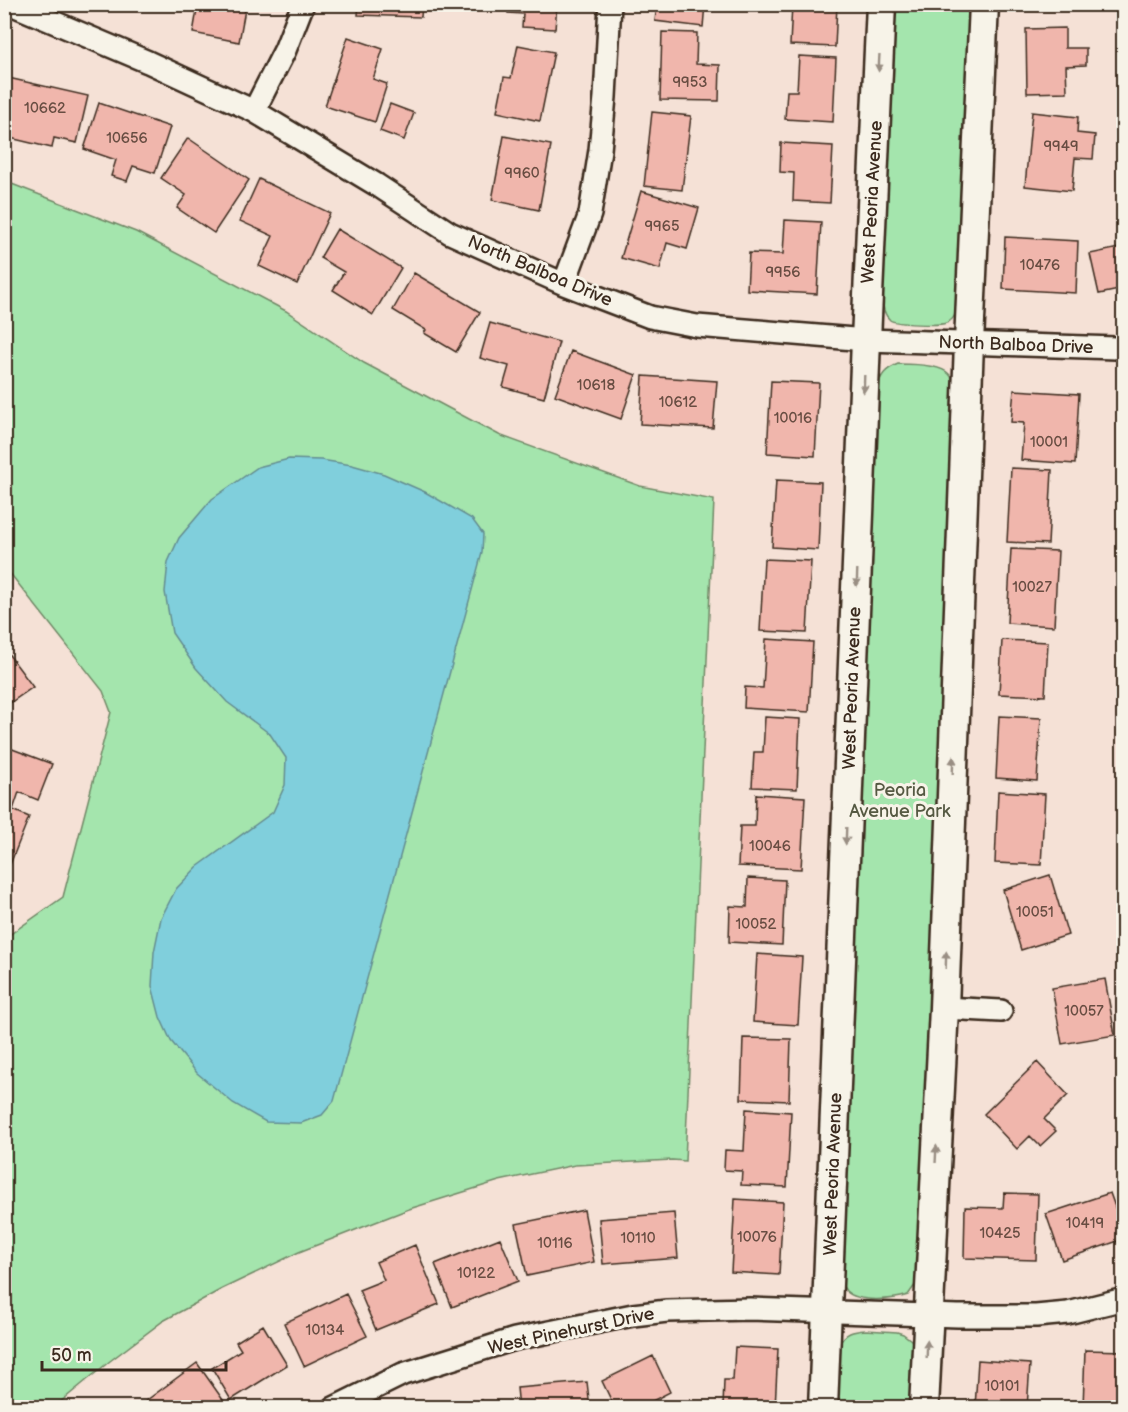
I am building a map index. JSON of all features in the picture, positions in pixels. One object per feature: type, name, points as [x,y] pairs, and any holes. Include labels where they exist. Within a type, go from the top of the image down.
[{"type":"street","name":"North Balboa Drive","points":[[11,4],[148,62],[254,111],[377,185],[450,233],[564,284],[650,317],[697,326],[866,340],[1124,347]]},
{"type":"street","points":[[254,111],[285,50],[303,4]]},
{"type":"street","points":[[564,284],[590,214],[600,150],[610,4]]},
{"type":"street","name":"West Peoria Avenue","points":[[823,1407],[881,4]]},
{"type":"street","points":[[924,1407],[944,1008],[984,4]]},
{"type":"street","points":[[944,1008],[1001,1011]]},
{"type":"street","name":"West Pinehurst Drive","points":[[334,1407],[403,1374],[515,1339],[633,1315],[667,1311],[750,1309],[928,1316],[1036,1316],[1068,1313],[1124,1299]]},
{"type":"green space","points":[[894,5],[972,5],[956,313],[949,322],[942,324],[917,324],[890,320],[883,307]]},
{"type":"green space","points":[[4,181],[136,232],[286,311],[364,363],[499,435],[640,486],[714,500],[685,1161],[575,1165],[499,1181],[409,1209],[299,1252],[222,1289],[163,1321],[53,1408],[5,1407],[5,938],[63,897],[111,712],[103,691],[5,567]]},
{"type":"green space","name":"Peoria Avenue Park","points":[[898,364],[939,368],[949,374],[956,386],[939,818],[917,1279],[908,1295],[867,1299],[851,1295],[846,1291],[842,1284],[841,1272],[878,388],[884,373]]},
{"type":"green space","points":[[866,1330],[897,1332],[911,1340],[915,1350],[913,1407],[836,1408],[839,1345],[850,1333]]},
{"type":"water","points":[[289,459],[321,460],[352,465],[384,474],[425,492],[472,519],[483,534],[482,553],[334,1101],[322,1115],[301,1123],[266,1122],[233,1103],[197,1073],[171,1041],[160,1017],[152,986],[154,952],[161,918],[176,889],[197,867],[273,812],[285,785],[286,758],[270,734],[227,702],[196,668],[172,633],[165,592],[168,562],[179,538],[212,499],[258,467]]},
{"type":"building","points":[[198,4],[246,4],[239,42],[193,33]]},
{"type":"building","points":[[359,4],[422,4],[421,17],[358,15]]},
{"type":"building","points":[[508,4],[557,4],[555,29],[522,27],[523,14],[508,13]]},
{"type":"building","points":[[657,4],[705,4],[703,27],[655,21]]},
{"type":"building","points":[[792,4],[837,4],[835,47],[790,45]]},
{"type":"building","points":[[1032,4],[1085,4],[1084,11],[1032,7]]},
{"type":"building","points":[[1065,28],[1065,48],[1086,48],[1086,65],[1066,66],[1067,92],[1027,93],[1026,29]]},
{"type":"building","points":[[662,32],[697,33],[696,64],[720,65],[719,101],[660,100]]},
{"type":"building","points":[[348,37],[383,49],[373,79],[387,84],[375,122],[325,106]]},
{"type":"building","points":[[518,45],[554,52],[540,121],[497,112],[504,77],[511,78]]},
{"type":"building","points":[[799,56],[836,58],[833,122],[785,119],[787,91],[797,91]]},
{"type":"building","points":[[4,77],[88,96],[77,143],[54,138],[52,148],[10,138],[13,123],[4,121]]},
{"type":"building","points":[[99,103],[170,127],[155,173],[133,166],[127,181],[111,176],[116,160],[84,149]]},
{"type":"building","points":[[390,104],[414,113],[404,140],[380,131]]},
{"type":"building","points":[[652,112],[691,116],[682,190],[644,186]]},
{"type":"building","points":[[1032,112],[1078,117],[1077,133],[1095,135],[1093,159],[1075,158],[1072,191],[1025,186]]},
{"type":"building","points":[[504,136],[551,145],[539,210],[492,200]]},
{"type":"building","points":[[188,138],[249,180],[214,233],[177,208],[186,195],[161,178]]},
{"type":"building","points":[[781,143],[833,146],[830,203],[793,201],[794,173],[780,172]]},
{"type":"building","points":[[259,179],[330,213],[297,284],[259,266],[273,236],[240,221]]},
{"type":"building","points":[[641,191],[699,208],[687,249],[667,243],[660,269],[621,258]]},
{"type":"building","points":[[785,220],[821,222],[817,294],[747,290],[749,253],[783,254]]},
{"type":"building","points":[[337,229],[401,268],[373,315],[333,290],[344,272],[320,258]]},
{"type":"building","points":[[1005,237],[1078,241],[1076,293],[1003,289]]},
{"type":"building","points":[[1124,247],[1124,289],[1099,294],[1090,254]]},
{"type":"building","points":[[414,273],[480,312],[456,352],[424,333],[426,330],[393,310]]},
{"type":"building","points":[[490,323],[559,342],[544,398],[503,387],[509,366],[480,358]]},
{"type":"building","points":[[571,351],[636,375],[621,419],[555,395]]},
{"type":"building","points":[[643,376],[717,381],[713,428],[640,424]]},
{"type":"building","points":[[771,381],[819,383],[815,456],[767,453]]},
{"type":"building","points":[[1014,390],[1079,394],[1075,464],[1021,460],[1024,423],[1011,422]]},
{"type":"building","points":[[1011,468],[1052,470],[1048,544],[1007,542]]},
{"type":"building","points":[[776,480],[821,482],[818,550],[772,547]]},
{"type":"building","points":[[1124,500],[1124,547],[1121,546]]},
{"type":"building","points":[[1011,549],[1058,551],[1054,626],[1007,623]]},
{"type":"building","points":[[764,559],[811,561],[807,633],[760,631]]},
{"type":"building","points":[[766,639],[813,642],[809,712],[744,708],[745,687],[763,688]]},
{"type":"building","points":[[1002,640],[1048,642],[1045,696],[999,694]]},
{"type":"building","points":[[4,648],[33,687],[4,707]]},
{"type":"building","points":[[999,716],[1041,718],[1037,781],[996,778]]},
{"type":"building","points":[[765,717],[800,719],[797,789],[752,787],[754,752],[763,752]]},
{"type":"building","points":[[7,747],[52,764],[38,800],[19,792],[13,810],[4,806],[4,753]]},
{"type":"building","points":[[998,791],[1045,794],[1041,865],[995,863]]},
{"type":"building","points":[[756,794],[805,797],[801,869],[738,866],[740,826],[755,826]]},
{"type":"building","points":[[4,806],[29,817],[5,877],[4,877]]},
{"type":"building","points":[[1050,875],[1068,935],[1021,950],[1003,890]]},
{"type":"building","points":[[748,878],[785,880],[782,945],[729,942],[730,906],[747,907]]},
{"type":"building","points":[[757,954],[802,957],[798,1025],[753,1022]]},
{"type":"building","points":[[1105,979],[1115,1035],[1062,1044],[1052,988]]},
{"type":"building","points":[[743,1038],[791,1039],[789,1101],[741,1099]]},
{"type":"building","points":[[1037,1062],[1068,1095],[1044,1119],[1056,1131],[1040,1146],[1030,1136],[1017,1149],[984,1114]]},
{"type":"building","points":[[746,1109],[791,1112],[787,1187],[741,1185],[742,1171],[724,1170],[725,1150],[744,1151]]},
{"type":"building","points":[[1004,1193],[1038,1194],[1036,1260],[964,1258],[965,1207],[1003,1208]]},
{"type":"building","points":[[1110,1193],[1124,1232],[1124,1239],[1062,1260],[1046,1214]]},
{"type":"building","points":[[735,1199],[783,1202],[779,1275],[731,1272]]},
{"type":"building","points":[[584,1210],[594,1262],[527,1276],[516,1224]]},
{"type":"building","points":[[674,1213],[678,1258],[603,1264],[599,1219]]},
{"type":"building","points":[[500,1238],[518,1281],[452,1307],[435,1264]]},
{"type":"building","points":[[415,1245],[439,1304],[376,1330],[359,1290],[384,1280],[376,1262]]},
{"type":"building","points":[[346,1294],[367,1336],[304,1366],[284,1323]]},
{"type":"building","points":[[263,1325],[287,1365],[231,1400],[212,1368],[241,1350],[236,1342]]},
{"type":"building","points":[[735,1347],[778,1349],[775,1408],[723,1408],[724,1380],[733,1380]]},
{"type":"building","points":[[1085,1350],[1124,1351],[1124,1408],[1083,1408]]},
{"type":"building","points":[[653,1356],[670,1392],[639,1408],[615,1408],[602,1381]]},
{"type":"building","points":[[978,1360],[1030,1364],[1027,1408],[975,1408]]},
{"type":"building","points":[[197,1363],[228,1407],[140,1408],[139,1406]]},
{"type":"building","points":[[587,1382],[590,1408],[519,1408],[517,1388]]},
{"type":"building","points":[[482,1400],[485,1408],[466,1408]]}]
